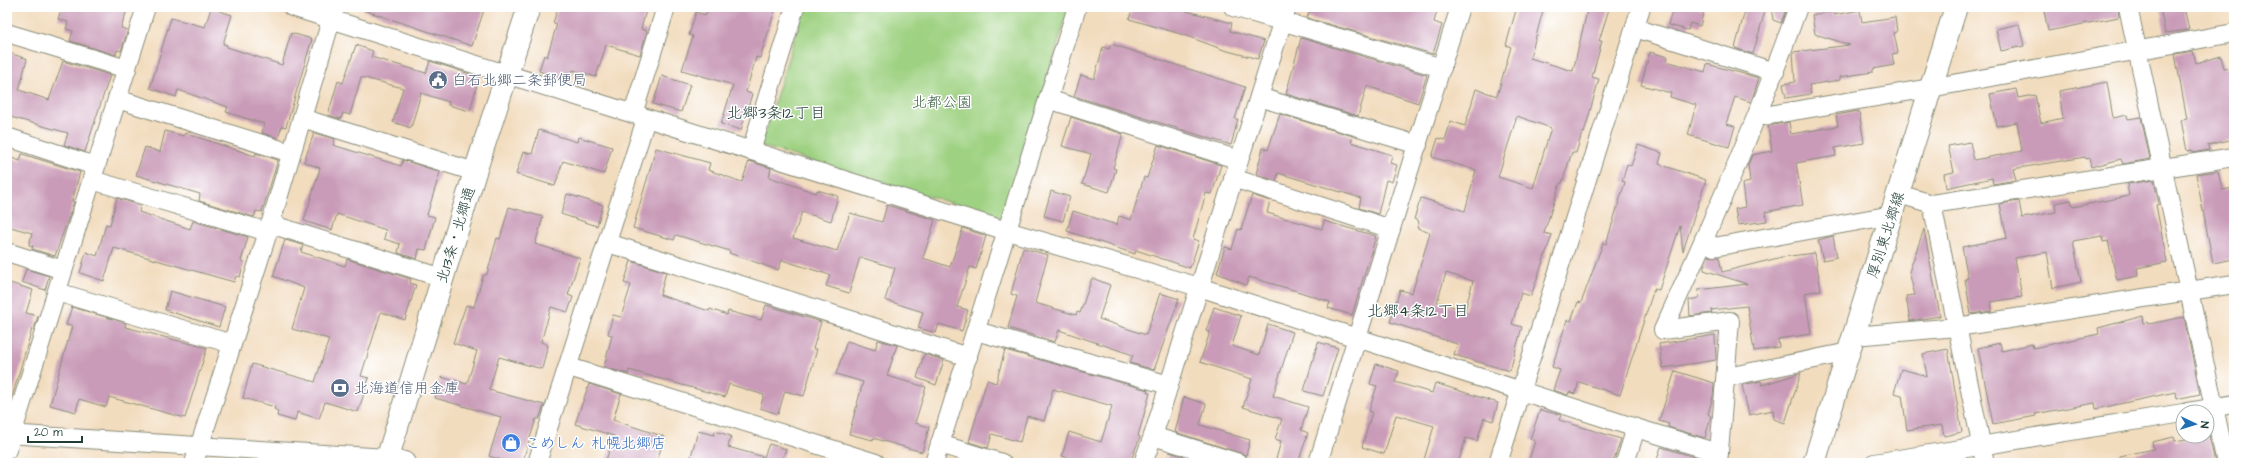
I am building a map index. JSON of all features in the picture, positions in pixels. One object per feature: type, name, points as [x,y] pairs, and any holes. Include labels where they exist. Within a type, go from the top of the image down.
[{"type":"main road","name":"北13条・北郷通","points":[[392,461],[443,278],[475,172],[529,7]]},
{"type":"main road","name":"厚別東北郷線","points":[[1814,463],[1956,7]]},
{"type":"street","points":[[146,7],[57,292],[9,439],[200,446],[392,461]]},
{"type":"street","points":[[292,7],[333,14],[507,73],[751,151],[1006,231],[1199,287],[1358,336],[1636,428],[1719,458],[1727,377],[1730,321],[1663,330],[1704,239],[1733,168],[1758,117],[1798,7]]},
{"type":"street","points":[[537,463],[608,243],[666,7]]},
{"type":"street","points":[[751,151],[795,7]]},
{"type":"street","points":[[934,463],[1077,7]]},
{"type":"street","points":[[1233,7],[1285,15],[1442,68]]},
{"type":"street","points":[[1318,463],[1460,7]]},
{"type":"street","points":[[1498,463],[1641,7]]},
{"type":"street","points":[[2128,7],[2212,404]]},
{"type":"street","points":[[194,463],[269,228],[333,14]]},
{"type":"street","points":[[1143,463],[1153,436],[1285,15]]},
{"type":"street","points":[[1635,28],[1775,72]]},
{"type":"street","points":[[7,33],[127,69]]},
{"type":"street","points":[[1758,117],[1930,88],[2138,49],[2234,33]]},
{"type":"street","points":[[1259,97],[1418,144]]},
{"type":"street","points":[[117,99],[291,153]]},
{"type":"street","points":[[1048,99],[1239,160]]},
{"type":"street","points":[[302,118],[475,172]]},
{"type":"street","points":[[7,137],[93,173],[269,228],[443,278]]},
{"type":"street","points":[[1899,194],[1932,204],[2162,169],[2234,156]]},
{"type":"street","points":[[1233,178],[1392,229]]},
{"type":"street","points":[[1932,204],[1985,463]]},
{"type":"street","points":[[1704,239],[1714,247],[1892,215]]},
{"type":"street","points":[[608,243],[968,357]]},
{"type":"street","points":[[7,252],[63,270]]},
{"type":"street","points":[[1727,377],[1851,344],[2234,284]]},
{"type":"street","points":[[57,292],[232,344]]},
{"type":"street","points":[[976,331],[1169,385]]},
{"type":"street","points":[[569,367],[876,463]]},
{"type":"street","points":[[2215,408],[2234,404]]},
{"type":"street","points":[[1874,463],[1981,444],[2175,414]]},
{"type":"street","points":[[2215,416],[2226,463]]},
{"type":"street","points":[[1625,463],[1636,428]]},
{"type":"street","points":[[1153,436],[1239,463]]},
{"type":"street","points":[[940,444],[1002,463]]},
{"type":"green space","name":"北都公園","points":[[804,7],[1069,7],[1005,219],[761,146]]},
{"type":"building","points":[[62,7],[128,7],[121,28],[128,30],[121,51],[117,50],[116,55],[70,41],[73,31],[66,29],[68,22],[58,19]]},
{"type":"building","points":[[364,7],[485,7],[472,46],[363,10]]},
{"type":"building","points":[[558,7],[647,7],[641,29],[647,31],[640,55],[606,45],[596,77],[573,70],[570,81],[539,71],[544,55],[547,57],[557,24],[553,23]]},
{"type":"building","points":[[708,7],[776,7],[760,58],[756,57],[746,92],[752,94],[741,130],[721,124],[733,85],[682,70],[693,36],[689,35],[696,12],[706,15]]},
{"type":"building","points":[[1133,7],[1172,7],[1232,23],[1230,31],[1264,41],[1258,59],[1224,50],[1184,35],[1129,19]]},
{"type":"building","points":[[1311,7],[1438,7],[1434,22],[1442,25],[1433,54],[1307,18]]},
{"type":"building","points":[[1517,7],[1544,7],[1530,58],[1573,71],[1588,7],[1609,9],[1599,41],[1602,41],[1592,77],[1599,79],[1584,133],[1582,133],[1576,153],[1572,152],[1562,183],[1560,183],[1544,233],[1552,235],[1531,296],[1521,293],[1512,324],[1522,327],[1510,371],[1454,355],[1457,344],[1390,322],[1400,290],[1412,293],[1430,233],[1417,228],[1419,221],[1414,219],[1421,198],[1465,211],[1476,170],[1432,157],[1438,138],[1445,140],[1451,121],[1465,126],[1476,89],[1497,96],[1511,47],[1506,45]],"holes":[[[1517,116],[1551,128],[1533,188],[1498,177]],[[1446,273],[1473,281],[1465,310],[1437,302]]]},
{"type":"building","points":[[1673,7],[1693,7],[1704,10],[1700,26],[1690,23],[1688,30],[1668,25]]},
{"type":"building","points":[[1746,7],[1766,7],[1753,54],[1735,48]]},
{"type":"building","points":[[1771,7],[1787,7],[1781,23],[1773,20]]},
{"type":"building","points":[[2065,7],[2118,7],[2119,17],[2048,31],[2044,11]]},
{"type":"building","points":[[2160,7],[2184,7],[2189,30],[2165,33]]},
{"type":"building","points":[[211,8],[232,15],[223,44],[227,45],[227,47],[282,65],[291,33],[312,39],[286,127],[282,126],[278,138],[262,133],[264,124],[226,112],[228,107],[178,90],[176,97],[150,88],[171,18],[205,27]]},
{"type":"building","points":[[1860,10],[1862,22],[1895,17],[1897,32],[1894,33],[1898,53],[1892,54],[1894,65],[1873,69],[1873,72],[1840,77],[1840,80],[1809,85],[1811,94],[1786,98],[1783,84],[1795,82],[1793,52],[1850,45],[1815,34],[1812,15],[1833,11],[1834,15]]},
{"type":"building","points":[[2019,24],[2024,46],[2001,51],[1996,29]]},
{"type":"building","points":[[1301,38],[1427,75],[1418,103],[1367,86],[1358,116],[1286,94]]},
{"type":"building","points":[[1111,44],[1245,87],[1235,119],[1238,119],[1231,145],[1074,96],[1081,75],[1094,79],[1103,47],[1109,49]]},
{"type":"building","points":[[356,45],[373,51],[371,57],[426,73],[430,61],[479,77],[470,111],[448,105],[449,102],[421,93],[411,128],[393,122],[403,88],[361,77],[350,115],[343,113],[341,119],[328,115],[338,81],[343,83]]},
{"type":"building","points":[[2193,51],[2196,63],[2221,56],[2224,68],[2231,67],[2234,78],[2234,139],[2208,145],[2209,150],[2192,153],[2192,150],[2187,151],[2181,120],[2187,119],[2175,54]]},
{"type":"building","points":[[7,52],[27,59],[19,90],[49,100],[63,61],[110,75],[85,152],[64,145],[68,133],[7,116]]},
{"type":"building","points":[[1650,52],[1668,57],[1666,61],[1705,72],[1707,64],[1759,78],[1751,102],[1735,97],[1726,124],[1735,126],[1729,147],[1688,135],[1696,105],[1670,97],[1671,93],[1641,85]]},
{"type":"building","points":[[662,76],[690,85],[681,112],[653,104]]},
{"type":"building","points":[[2107,82],[2113,118],[2127,115],[2128,119],[2141,117],[2150,159],[2123,164],[2121,159],[2091,167],[2089,158],[2086,159],[2085,157],[2013,169],[2016,180],[1993,184],[1992,178],[1946,188],[1944,174],[1954,172],[1948,146],[1970,142],[1974,160],[2022,151],[2017,122],[1997,126],[1990,94],[2016,89],[2018,98],[2035,95],[2041,123],[2063,118],[2059,91]]},
{"type":"building","points":[[1859,111],[1864,143],[1835,148],[1836,156],[1796,163],[1803,205],[1765,212],[1767,221],[1738,225],[1735,209],[1745,207],[1742,184],[1750,182],[1748,165],[1752,155],[1772,151],[1768,126],[1789,122],[1791,134],[1838,126],[1836,115]]},
{"type":"building","points":[[1280,114],[1353,136],[1351,142],[1392,155],[1390,163],[1397,165],[1392,182],[1386,180],[1378,214],[1359,208],[1361,198],[1278,173],[1276,181],[1256,174],[1263,148],[1268,150]]},
{"type":"building","points":[[1071,117],[1123,134],[1113,168],[1116,169],[1109,192],[1082,184],[1091,154],[1062,146]]},
{"type":"building","points":[[539,130],[577,142],[578,137],[612,147],[604,174],[563,161],[555,186],[516,174],[523,152],[532,154]]},
{"type":"building","points":[[165,131],[184,136],[185,133],[255,156],[256,153],[278,160],[262,212],[256,211],[254,217],[199,201],[200,194],[136,175],[145,147],[160,152]]},
{"type":"building","points":[[314,133],[335,139],[333,145],[401,166],[403,160],[440,172],[427,215],[435,217],[426,250],[419,249],[417,259],[398,253],[400,244],[384,239],[386,230],[337,214],[332,230],[304,221],[320,168],[304,162]]},
{"type":"building","points":[[1158,145],[1221,165],[1212,194],[1206,193],[1193,239],[1199,241],[1190,268],[1136,250],[1135,254],[1067,231],[1073,211],[1117,225],[1119,216],[1131,220],[1144,177],[1147,178]]},
{"type":"building","points":[[1638,145],[1662,153],[1659,164],[1706,180],[1683,251],[1680,226],[1659,290],[1654,289],[1620,395],[1579,382],[1575,394],[1569,392],[1568,395],[1553,390],[1560,370],[1552,367],[1567,320],[1571,321],[1578,302],[1581,303],[1603,243],[1606,244],[1625,182],[1622,181],[1627,164],[1631,166]]},
{"type":"building","points":[[656,148],[710,163],[708,170],[742,182],[749,161],[771,168],[769,177],[816,193],[817,190],[838,196],[831,221],[802,212],[793,238],[837,251],[850,213],[882,222],[887,205],[935,220],[923,258],[950,267],[963,228],[986,236],[976,269],[970,267],[957,307],[968,310],[962,331],[939,324],[936,333],[918,328],[923,312],[885,300],[895,268],[860,257],[849,293],[826,286],[830,275],[782,260],[778,270],[729,253],[730,251],[676,235],[674,240],[633,228]]},
{"type":"building","points":[[22,154],[80,172],[72,201],[74,202],[55,256],[32,249],[33,246],[29,245],[32,233],[7,226],[7,175],[12,158],[20,161]]},
{"type":"building","points":[[2218,171],[2222,190],[2234,188],[2234,259],[2213,263],[2196,174]]},
{"type":"building","points":[[2154,180],[2159,204],[2156,205],[2167,262],[2137,268],[2138,276],[2117,280],[2108,241],[2103,242],[2102,236],[2073,241],[2081,282],[2053,288],[2047,252],[2015,258],[2022,297],[1991,302],[1992,311],[1971,314],[1965,279],[1968,278],[1962,247],[2007,238],[2000,204],[2019,201],[2022,218],[2056,212],[2055,203],[2071,200],[2073,207],[2129,196],[2127,184]]},
{"type":"building","points":[[1051,191],[1070,197],[1063,221],[1044,216]]},
{"type":"building","points":[[567,194],[603,205],[597,226],[561,214]]},
{"type":"building","points":[[1252,195],[1270,201],[1267,213],[1322,229],[1324,221],[1376,236],[1352,315],[1328,308],[1330,302],[1297,291],[1249,277],[1246,285],[1217,273],[1225,247],[1232,249],[1238,229],[1241,230]]},
{"type":"building","points":[[117,198],[140,205],[139,212],[190,229],[193,221],[248,237],[241,261],[244,262],[240,277],[236,276],[234,282],[114,248],[104,281],[80,273],[86,252],[97,256],[106,224],[110,225]]},
{"type":"building","points":[[509,207],[543,217],[535,244],[580,258],[568,295],[573,297],[568,312],[551,307],[541,342],[548,345],[542,369],[499,357],[489,390],[544,405],[539,419],[536,419],[522,463],[511,463],[489,456],[501,417],[435,398],[441,377],[467,384],[477,351],[453,343],[466,305],[474,307],[483,276],[487,274],[497,238],[500,239]]},
{"type":"building","points":[[1924,229],[1940,316],[1910,321],[1906,296],[1915,295],[1909,272]]},
{"type":"building","points":[[1833,236],[1837,257],[1823,260],[1818,240]]},
{"type":"building","points":[[285,240],[303,245],[301,252],[345,266],[347,259],[411,279],[410,283],[416,285],[405,320],[381,312],[361,376],[369,378],[358,412],[325,402],[319,419],[297,412],[295,421],[277,416],[278,411],[274,409],[275,407],[243,398],[252,364],[315,382],[329,339],[292,329],[304,288],[273,276]]},
{"type":"building","points":[[1023,248],[1048,255],[1035,303],[1076,315],[1077,312],[1080,313],[1092,278],[1110,285],[1099,319],[1146,335],[1160,293],[1179,299],[1154,370],[1130,363],[1133,355],[1059,330],[1055,342],[1008,328],[1017,296],[1011,294]]},
{"type":"building","points":[[1815,253],[1821,290],[1805,293],[1811,334],[1778,339],[1779,347],[1754,351],[1747,306],[1711,310],[1712,313],[1690,316],[1689,300],[1699,298],[1698,290],[1747,284],[1704,270],[1708,256],[1719,257],[1722,272],[1782,257]]},
{"type":"building","points":[[631,261],[666,272],[660,295],[709,311],[710,309],[727,315],[728,311],[761,320],[766,305],[821,322],[813,349],[817,349],[804,396],[785,391],[778,414],[760,408],[764,395],[729,384],[725,397],[629,370],[628,374],[604,367],[612,335],[608,334],[613,315],[621,317],[631,285],[624,283]]},
{"type":"building","points":[[26,269],[49,276],[45,290],[22,282]]},
{"type":"building","points":[[10,283],[33,290],[26,313],[38,316],[34,330],[32,329],[11,400],[7,400],[7,292]]},
{"type":"building","points":[[170,291],[225,307],[219,327],[165,310]]},
{"type":"building","points":[[72,307],[126,323],[125,327],[207,348],[185,418],[109,397],[106,407],[79,399],[76,412],[50,405],[72,326],[66,325]]},
{"type":"building","points":[[1214,307],[1241,316],[1232,346],[1259,355],[1268,324],[1293,332],[1273,396],[1308,407],[1301,430],[1308,433],[1298,463],[1275,463],[1281,441],[1275,439],[1282,419],[1243,407],[1252,379],[1200,362],[1210,332],[1206,331]]},
{"type":"building","points":[[2143,316],[2144,323],[2148,322],[2149,324],[2184,317],[2200,394],[2176,399],[2175,392],[2096,409],[2095,403],[2035,414],[2036,416],[1993,424],[1978,348],[2000,343],[2002,351],[2032,344],[2033,348],[2099,334],[2098,328]]},
{"type":"building","points":[[1715,335],[1716,360],[1663,368],[1659,344]]},
{"type":"building","points":[[878,340],[897,345],[887,376],[926,387],[915,423],[929,427],[922,452],[873,438],[873,440],[849,434],[863,382],[836,374],[847,341],[875,350]]},
{"type":"building","points":[[1318,342],[1338,348],[1323,396],[1304,391]]},
{"type":"building","points":[[1948,349],[1962,432],[1944,436],[1942,425],[1907,430],[1902,395],[1894,393],[1901,369],[1927,376],[1923,354]]},
{"type":"building","points":[[1005,350],[1148,390],[1147,392],[1150,393],[1138,436],[1140,437],[1130,463],[1086,463],[1062,456],[1069,432],[1101,442],[1112,406],[1053,389],[1044,421],[1027,416],[1020,442],[992,434],[988,448],[969,442],[987,380],[996,383]]},
{"type":"building","points":[[924,354],[944,360],[936,385],[917,378]]},
{"type":"building","points":[[1376,364],[1399,371],[1395,382],[1432,393],[1435,383],[1498,403],[1493,421],[1484,418],[1477,441],[1466,438],[1458,463],[1423,463],[1434,426],[1396,415],[1384,454],[1362,447],[1372,412],[1369,411],[1377,386],[1370,384]]},
{"type":"building","points":[[1675,371],[1714,383],[1713,397],[1708,414],[1711,416],[1705,438],[1668,427],[1669,424],[1659,421]]},
{"type":"building","points":[[1801,373],[1785,423],[1774,419],[1773,410],[1749,415],[1742,385],[1761,381],[1762,385]]},
{"type":"building","points":[[589,384],[621,394],[613,420],[665,437],[656,463],[605,463],[614,436],[575,424]]},
{"type":"building","points":[[1184,397],[1206,404],[1200,425],[1250,440],[1246,455],[1175,432]]},
{"type":"building","points":[[1540,410],[1561,415],[1559,420],[1621,439],[1613,463],[1528,463],[1535,441],[1530,439]]},
{"type":"building","points":[[698,431],[714,435],[715,431],[731,436],[728,447],[764,457],[769,444],[786,449],[781,463],[689,463]]},
{"type":"building","points":[[2174,437],[2175,444],[2211,444],[2215,463],[2120,463],[2120,456],[2154,449],[2152,442]]},
{"type":"building","points":[[1661,447],[1698,458],[1697,463],[1656,463]]},
{"type":"building","points":[[1169,452],[1186,457],[1184,463],[1166,463]]},
{"type":"place","name":"白石北郷二条郵便局","points":[[438,80]]},
{"type":"place","name":"北海道信用金庫","points":[[340,388]]},
{"type":"place","name":"こめしん 札幌北郷店","points":[[511,443]]},
{"type":"district","name":"北郷3条12丁目","points":[[776,113]]},
{"type":"district","name":"北郷4条12丁目","points":[[1418,311]]}]
